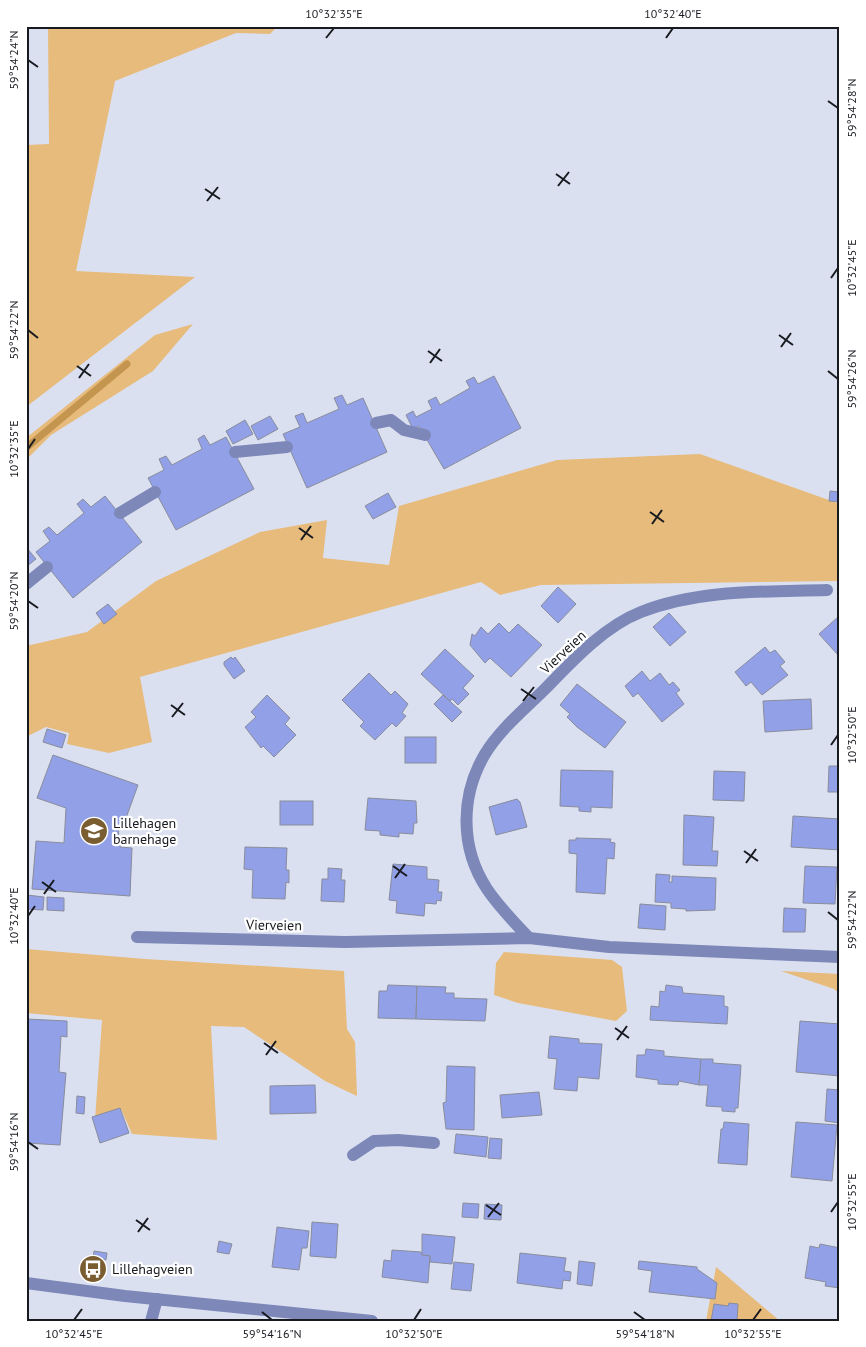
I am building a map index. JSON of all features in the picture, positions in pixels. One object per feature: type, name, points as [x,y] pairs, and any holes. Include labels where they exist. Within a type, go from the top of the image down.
[{"type":"street","points":[[376,423],[392,420],[404,430],[425,435]]},
{"type":"street","points":[[235,452],[288,447]]},
{"type":"street","points":[[120,513],[155,492]]},
{"type":"street","points":[[26,584],[47,567]]},
{"type":"street","name":"Vierveien","points":[[529,938],[487,889],[471,856],[465,821],[471,785],[485,753],[565,669],[595,642],[638,613],[662,604],[710,596],[827,590]]},
{"type":"street","name":"Vierveien","points":[[137,936],[345,942],[529,938],[609,948],[840,957]]},
{"type":"street","points":[[353,1155],[374,1142],[398,1140],[434,1143]]},
{"type":"street","points":[[26,1283],[125,1296],[372,1321]]},
{"type":"street","points":[[151,1321],[157,1299]]},
{"type":"shaded area","points":[[48,26],[278,26],[270,34],[236,33],[115,81],[76,271],[195,277],[26,407],[26,145],[49,144]]},
{"type":"shaded area","points":[[193,324],[153,371],[51,435],[26,460],[26,438],[155,335]]},
{"type":"shaded area","points":[[700,454],[840,504],[840,581],[541,585],[500,595],[481,582],[140,677],[152,742],[109,753],[67,744],[69,733],[46,727],[26,737],[26,646],[87,632],[156,581],[260,532],[327,520],[323,558],[389,565],[399,506],[557,460]]},
{"type":"shaded area","points":[[26,949],[145,959],[344,971],[347,1029],[355,1042],[357,1096],[325,1081],[244,1027],[211,1026],[217,1140],[132,1134],[121,1109],[95,1120],[102,1020],[26,1013]]},
{"type":"shaded area","points":[[504,952],[612,960],[622,967],[627,1011],[616,1021],[518,1003],[494,995],[496,963]]},
{"type":"shaded area","points":[[781,971],[840,974],[840,994],[834,989]]},
{"type":"shaded area","points":[[716,1267],[780,1321],[706,1321]]},
{"type":"building","points":[[494,376],[521,428],[444,469],[419,426],[413,429],[406,415],[413,411],[416,417],[432,409],[428,401],[436,397],[440,405],[470,388],[466,381],[474,377],[478,384]]},
{"type":"building","points":[[342,395],[347,405],[363,398],[387,452],[307,488],[283,434],[300,427],[295,416],[303,413],[307,423],[339,409],[334,398]]},
{"type":"building","points":[[270,416],[278,429],[258,440],[251,426]]},
{"type":"building","points":[[245,420],[253,434],[233,444],[226,431]]},
{"type":"building","points":[[204,435],[210,445],[226,437],[254,489],[176,530],[148,478],[164,470],[159,459],[166,456],[172,465],[202,449],[198,439]]},
{"type":"building","points":[[830,491],[840,492],[840,502],[829,501]]},
{"type":"building","points":[[388,493],[396,507],[373,519],[365,506]]},
{"type":"building","points":[[105,496],[142,542],[73,598],[36,552],[50,541],[43,531],[49,527],[57,535],[84,513],[77,504],[83,499],[91,507]]},
{"type":"building","points":[[26,547],[36,559],[26,567]]},
{"type":"building","points":[[558,587],[576,604],[558,623],[541,606]]},
{"type":"building","points":[[108,604],[117,614],[104,624],[96,613]]},
{"type":"building","points":[[669,613],[686,632],[670,646],[653,627]]},
{"type":"building","points":[[838,617],[840,620],[838,655],[819,634]]},
{"type":"building","points":[[499,623],[509,633],[518,624],[542,645],[511,677],[490,658],[485,663],[470,645],[472,634],[475,636],[481,627],[488,634]]},
{"type":"building","points":[[765,647],[770,653],[775,650],[785,662],[780,666],[788,675],[762,695],[751,682],[746,686],[735,672]]},
{"type":"building","points":[[445,649],[474,676],[463,688],[469,694],[458,705],[452,699],[450,701],[421,674]]},
{"type":"building","points":[[231,657],[233,659],[235,657],[245,671],[234,679],[224,665],[224,662]]},
{"type":"building","points":[[642,671],[650,681],[660,673],[669,685],[673,682],[680,690],[676,693],[684,704],[662,722],[638,693],[633,697],[625,686]]},
{"type":"building","points":[[369,673],[391,695],[395,691],[408,704],[402,713],[406,716],[396,727],[392,723],[375,740],[360,726],[364,722],[342,700]]},
{"type":"building","points":[[577,684],[626,722],[605,748],[577,727],[567,717],[570,714],[560,705]]},
{"type":"building","points":[[267,695],[290,718],[285,724],[296,735],[274,757],[263,746],[261,748],[245,727],[256,717],[251,712]]},
{"type":"building","points":[[443,695],[462,712],[452,722],[434,704]]},
{"type":"building","points":[[811,699],[812,729],[765,732],[763,701]]},
{"type":"building","points":[[47,729],[66,735],[62,748],[43,742]]},
{"type":"building","points":[[405,737],[436,737],[436,763],[405,763]]},
{"type":"building","points":[[53,755],[138,785],[122,829],[119,827],[118,842],[121,842],[120,847],[132,848],[130,896],[32,889],[36,841],[64,843],[66,808],[37,798]]},
{"type":"building","points":[[829,766],[840,766],[840,792],[828,792]]},
{"type":"building","points":[[561,770],[613,771],[612,808],[591,807],[591,812],[579,811],[579,807],[560,806]]},
{"type":"building","points":[[714,771],[745,772],[744,801],[713,800]]},
{"type":"building","points":[[368,798],[416,801],[417,823],[414,823],[413,834],[399,833],[399,837],[380,835],[380,831],[365,830]]},
{"type":"building","points":[[517,799],[520,802],[527,827],[496,835],[489,807]]},
{"type":"building","points":[[280,801],[313,801],[313,825],[280,825]]},
{"type":"building","points":[[684,815],[714,817],[712,851],[718,851],[717,866],[683,865]]},
{"type":"building","points":[[793,816],[840,819],[840,850],[791,847]]},
{"type":"building","points":[[576,838],[611,839],[610,842],[615,843],[614,859],[607,858],[605,894],[576,892],[577,854],[569,853],[569,840],[576,840]]},
{"type":"building","points":[[245,847],[287,848],[286,870],[289,870],[289,883],[286,882],[285,899],[252,898],[253,870],[244,869]]},
{"type":"building","points":[[393,864],[427,867],[427,879],[439,880],[438,892],[442,892],[441,901],[437,900],[436,904],[425,903],[424,916],[396,913],[397,901],[389,900]]},
{"type":"building","points":[[805,866],[837,867],[835,904],[803,903]]},
{"type":"building","points":[[328,868],[342,869],[341,880],[345,880],[344,902],[321,901],[322,879],[328,879]]},
{"type":"building","points":[[656,874],[670,875],[669,882],[672,882],[672,876],[716,878],[715,910],[686,911],[686,909],[671,908],[671,903],[655,902]]},
{"type":"building","points":[[27,895],[44,897],[43,910],[26,909]]},
{"type":"building","points":[[47,897],[64,898],[64,911],[47,910]]},
{"type":"building","points":[[640,904],[666,906],[665,930],[638,928]]},
{"type":"building","points":[[784,908],[806,909],[805,932],[783,932]]},
{"type":"building","points":[[388,985],[417,986],[416,1019],[378,1018],[379,991],[387,991]]},
{"type":"building","points":[[666,985],[682,987],[683,993],[724,996],[724,1006],[728,1007],[727,1024],[650,1020],[651,1006],[659,1007],[660,991],[665,992]]},
{"type":"building","points":[[417,986],[446,987],[445,993],[454,993],[454,998],[487,999],[485,1021],[416,1019]]},
{"type":"building","points":[[26,1019],[67,1021],[67,1037],[61,1036],[59,1072],[66,1073],[60,1145],[26,1143]]},
{"type":"building","points":[[800,1021],[840,1024],[840,1076],[796,1072]]},
{"type":"building","points":[[550,1036],[579,1039],[579,1043],[602,1044],[599,1079],[578,1077],[577,1091],[554,1089],[557,1059],[548,1058]]},
{"type":"building","points":[[646,1049],[664,1051],[664,1056],[701,1059],[699,1085],[679,1081],[678,1085],[658,1084],[658,1080],[636,1077],[637,1055],[645,1055]]},
{"type":"building","points":[[701,1059],[713,1059],[713,1063],[741,1065],[738,1108],[735,1108],[735,1112],[722,1111],[722,1107],[706,1106],[708,1085],[699,1085]]},
{"type":"building","points":[[447,1066],[475,1067],[474,1130],[446,1129],[443,1103],[446,1102]]},
{"type":"building","points":[[315,1085],[316,1113],[270,1114],[270,1086]]},
{"type":"building","points":[[827,1089],[840,1090],[840,1123],[825,1121]]},
{"type":"building","points":[[539,1092],[542,1115],[502,1118],[500,1095]]},
{"type":"building","points":[[77,1096],[85,1097],[84,1114],[76,1113]]},
{"type":"building","points":[[120,1108],[129,1133],[100,1143],[92,1117]]},
{"type":"building","points":[[724,1122],[749,1124],[747,1165],[718,1163],[721,1129],[723,1129]]},
{"type":"building","points":[[796,1122],[837,1125],[832,1181],[791,1177]]},
{"type":"building","points":[[456,1134],[488,1137],[486,1157],[454,1153]]},
{"type":"building","points":[[490,1138],[502,1139],[501,1159],[488,1158]]},
{"type":"building","points":[[463,1203],[479,1204],[478,1218],[462,1217]]},
{"type":"building","points":[[485,1204],[502,1205],[501,1220],[484,1219]]},
{"type":"building","points":[[312,1222],[338,1224],[336,1258],[310,1256]]},
{"type":"building","points":[[277,1227],[309,1231],[307,1248],[302,1248],[299,1270],[272,1267]]},
{"type":"building","points":[[422,1234],[455,1237],[452,1264],[430,1262],[430,1256],[422,1255]]},
{"type":"building","points":[[219,1241],[232,1244],[229,1254],[217,1252]]},
{"type":"building","points":[[820,1244],[840,1248],[840,1288],[825,1286],[826,1282],[805,1278],[810,1246],[819,1248]]},
{"type":"building","points":[[392,1250],[421,1252],[422,1255],[430,1256],[428,1283],[382,1277],[384,1260],[391,1261]]},
{"type":"building","points":[[94,1251],[107,1253],[106,1260],[93,1258]]},
{"type":"building","points":[[520,1253],[566,1258],[564,1271],[571,1272],[570,1281],[563,1280],[562,1289],[517,1283]]},
{"type":"building","points":[[579,1261],[595,1263],[592,1286],[577,1284]]},
{"type":"building","points":[[639,1261],[697,1267],[697,1269],[717,1283],[715,1299],[649,1292],[652,1271],[638,1269]]},
{"type":"building","points":[[454,1262],[474,1264],[471,1291],[451,1289]]},
{"type":"building","points":[[729,1303],[738,1304],[737,1321],[711,1321],[714,1304],[728,1306]]},
{"type":"waterway","points":[[26,448],[127,364]]},
{"type":"place","name":"Lillehagen barnehage","points":[[94,831]]},
{"type":"place","name":"Lillehagveien","points":[[93,1269]]}]
